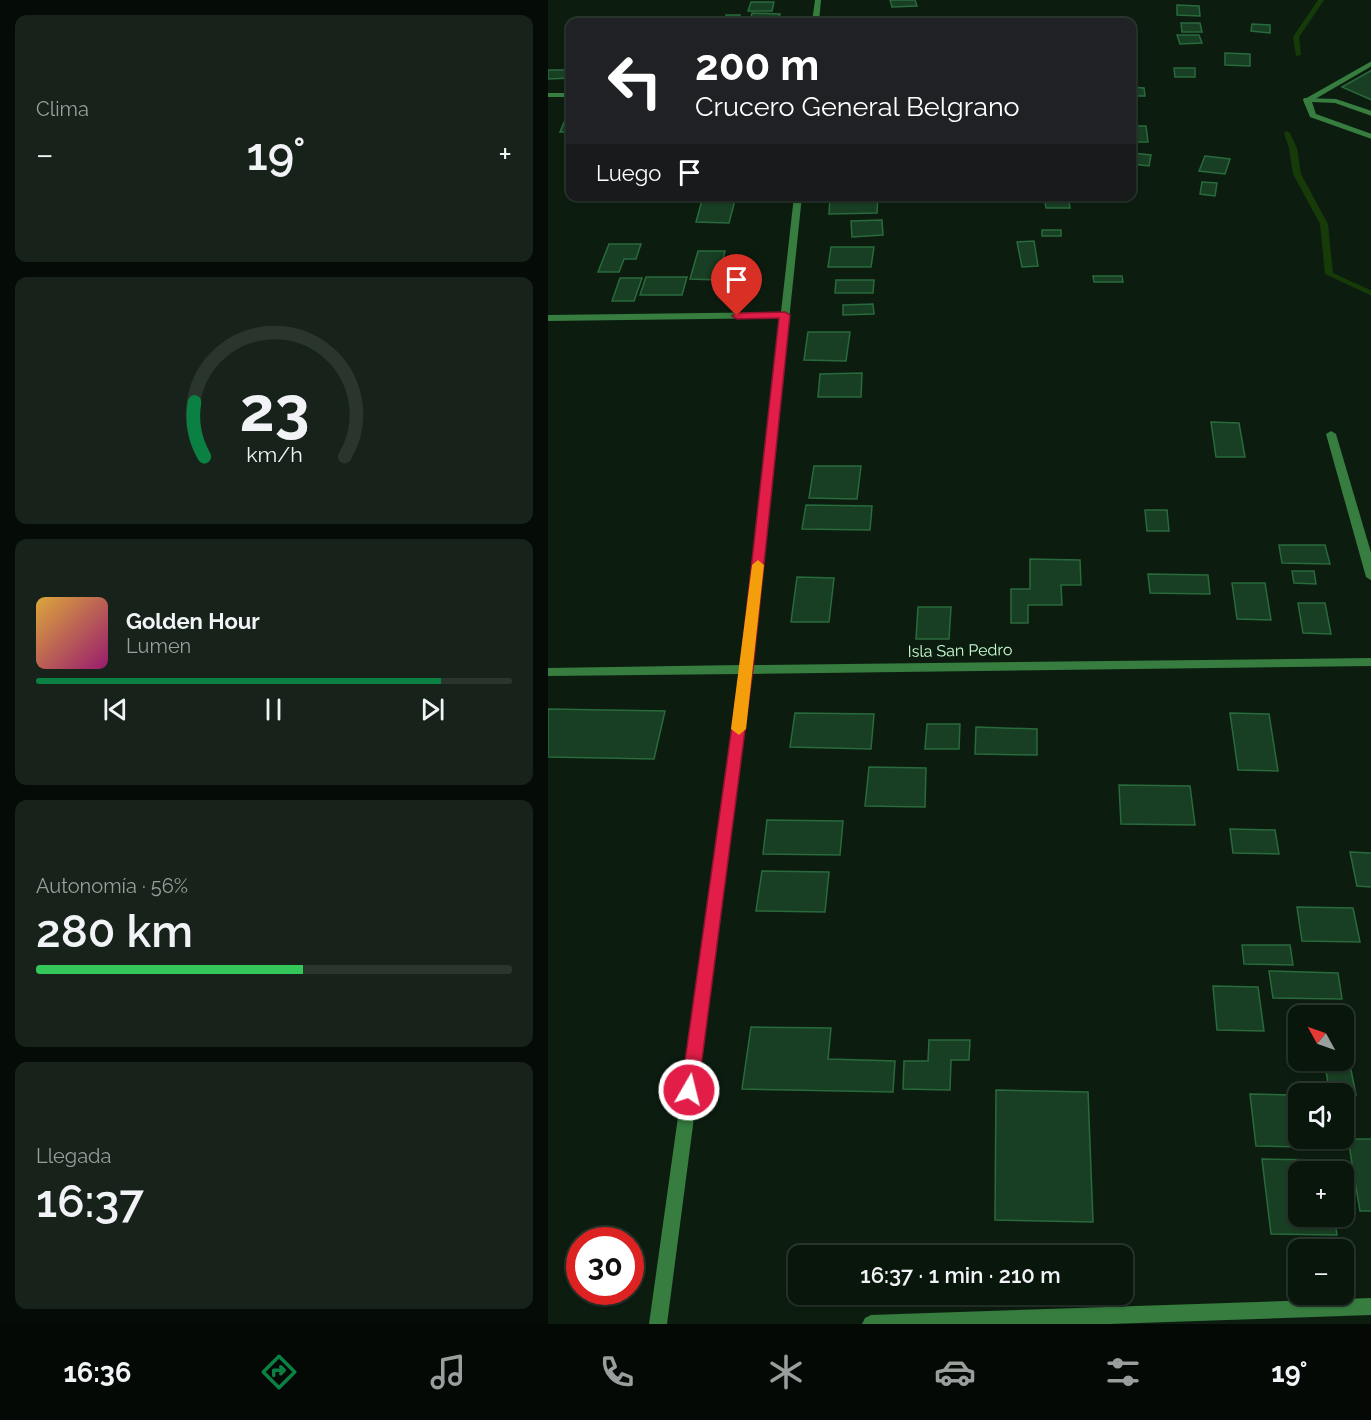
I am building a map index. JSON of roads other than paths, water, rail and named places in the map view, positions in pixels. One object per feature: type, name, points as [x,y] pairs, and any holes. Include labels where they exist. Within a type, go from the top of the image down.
[{"type":"street","points":[[816,18],[818,0]]},
{"type":"street","points":[[1307,100],[1372,63]]},
{"type":"street","points":[[548,95],[566,95]]},
{"type":"street","points":[[1307,100],[1336,101],[1372,114]]},
{"type":"street","points":[[1307,100],[1313,114],[1372,137]]},
{"type":"street","points":[[658,1324],[747,669],[797,201]]},
{"type":"street","points":[[548,318],[785,315]]},
{"type":"street","points":[[1331,434],[1372,577]]},
{"type":"street","name":"Isla San Pedro","points":[[548,672],[1372,662]]},
{"type":"street","points":[[871,1324],[1372,1306]]},
{"type":"waterway","points":[[1298,55],[1296,37],[1321,0]]},
{"type":"waterway","points":[[1287,133],[1293,148],[1297,174],[1324,224],[1329,274],[1372,294]]}]
